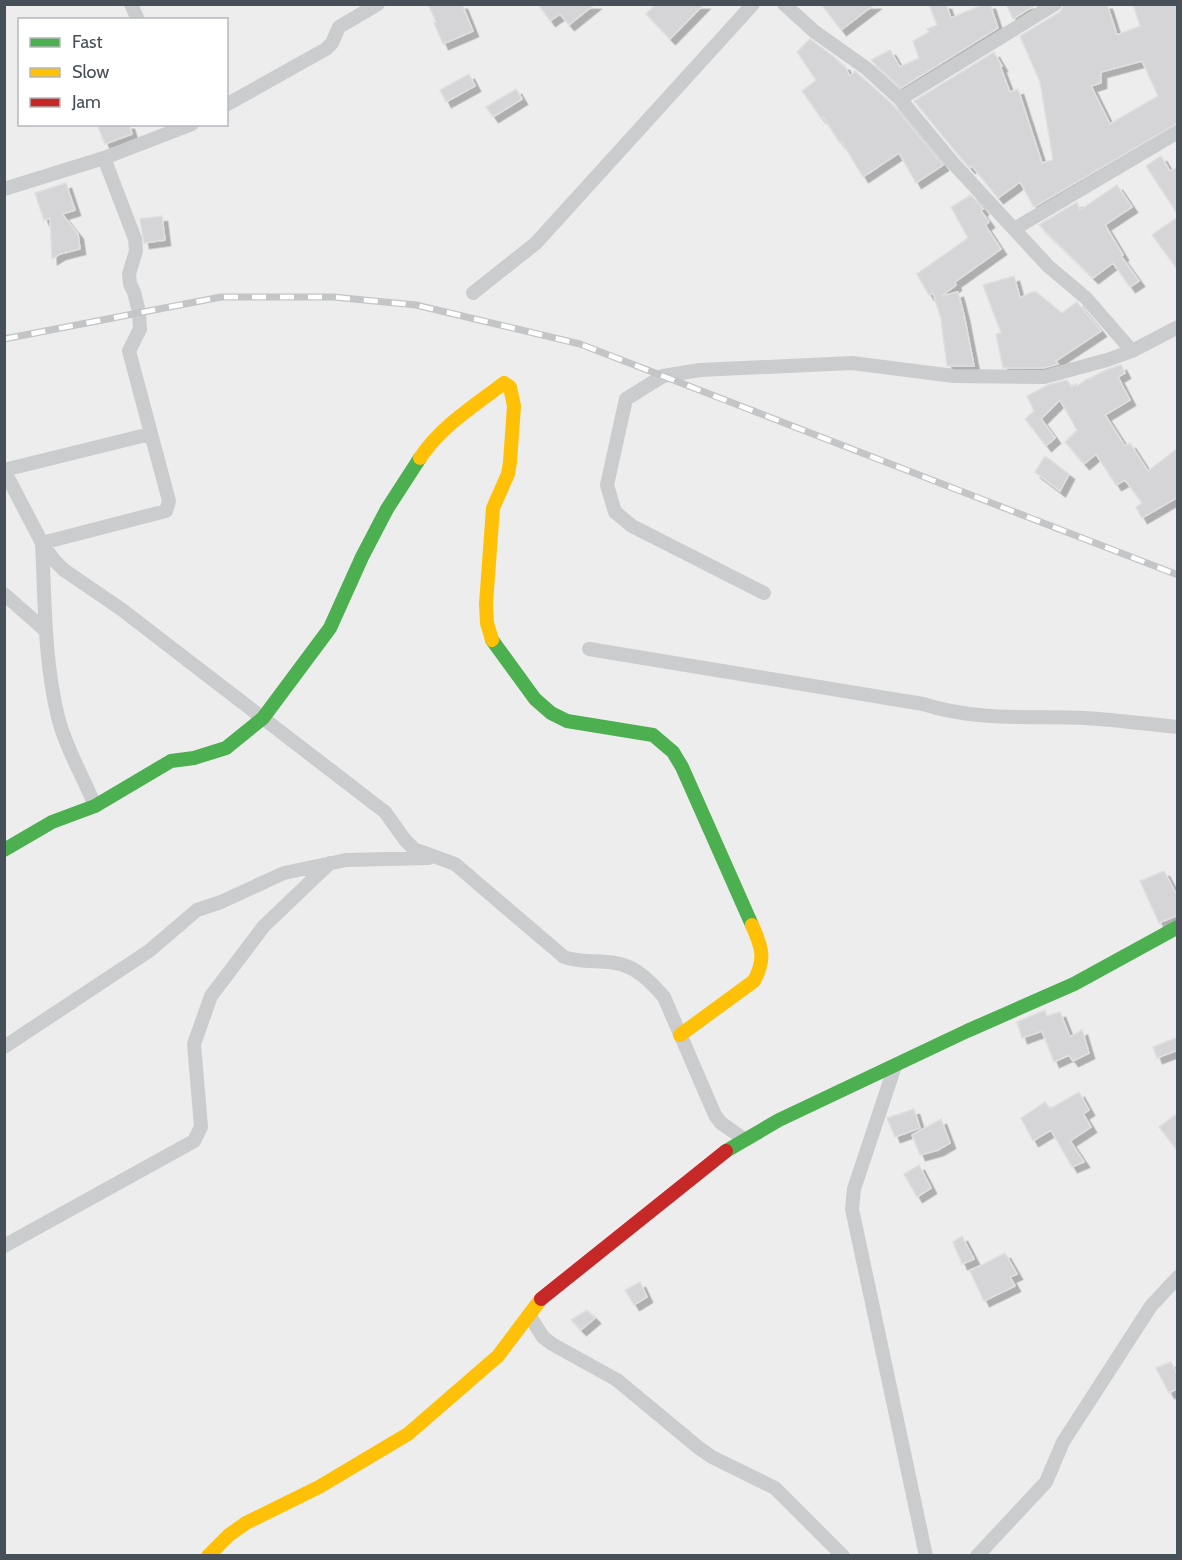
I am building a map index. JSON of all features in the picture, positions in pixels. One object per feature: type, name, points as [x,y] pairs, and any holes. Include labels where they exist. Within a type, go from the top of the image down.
[{"type":"street","points":[[131,4],[137,18]]},
{"type":"street","points":[[228,104],[326,49],[332,43],[339,27],[378,4]]},
{"type":"street","points":[[473,293],[536,243],[753,4]]},
{"type":"street","points":[[784,4],[815,32],[866,68],[900,99],[953,163],[1048,266],[1086,298],[1132,351]]},
{"type":"street","points":[[900,99],[1055,4]]},
{"type":"street","points":[[4,189],[104,158],[188,126]]},
{"type":"street","points":[[1014,229],[1178,132]]},
{"type":"street","points":[[42,543],[166,511],[169,501],[129,351],[140,329],[139,312],[129,274],[136,251],[135,239],[104,158]]},
{"type":"street","points":[[764,593],[632,526],[615,512],[607,485],[626,399],[663,376],[700,370],[852,363],[954,376],[1044,377],[1132,351],[1178,327]]},
{"type":"street","points":[[4,850],[52,822],[95,806],[171,761],[188,760],[226,748],[263,718],[330,628],[362,557],[387,509],[429,445],[445,428],[504,383],[510,387],[514,406],[508,474],[493,508],[486,604],[487,623],[492,640],[536,699],[551,713],[567,721],[653,735],[673,752],[682,767],[760,943],[761,968],[754,981],[680,1035]]},
{"type":"street","points":[[150,434],[4,470],[42,543],[53,559],[64,570],[121,609],[385,812],[414,849],[455,864],[564,957],[575,961],[617,963],[635,969],[652,982],[664,997],[714,1115],[721,1123],[744,1138]]},
{"type":"street","points":[[42,543],[47,653],[58,717],[71,755],[95,806]]},
{"type":"street","points":[[4,594],[46,631]]},
{"type":"street","points":[[589,649],[923,704],[953,712],[1009,718],[1085,718],[1178,726]]},
{"type":"street","points":[[4,1047],[149,951],[197,910],[221,902],[284,873],[330,863],[346,860],[440,858]]},
{"type":"street","points":[[4,1246],[194,1141],[201,1128],[195,1044],[211,996],[264,926],[330,863]]},
{"type":"street","points":[[208,1556],[229,1535],[246,1523],[319,1487],[408,1434],[498,1356],[542,1298],[744,1138],[779,1119],[1074,984],[1178,927]]},
{"type":"street","points":[[895,1066],[854,1189],[852,1209],[926,1556]]},
{"type":"street","points":[[977,1556],[1046,1482],[1067,1436],[1151,1306],[1178,1277]]},
{"type":"street","points":[[529,1316],[543,1337],[617,1380],[699,1449],[775,1488],[843,1556]]},
{"type":"building","points":[[428,4],[462,4],[473,31],[443,44]]},
{"type":"building","points":[[538,4],[595,4],[569,25],[560,14],[550,21]]},
{"type":"building","points":[[656,4],[704,4],[670,39],[646,14]]},
{"type":"building","points":[[821,4],[875,4],[841,30]]},
{"type":"building","points":[[929,4],[946,4],[951,18],[990,4],[998,28],[901,88],[871,60],[890,50],[900,67],[919,58],[913,41],[929,32],[927,29],[937,25]]},
{"type":"building","points":[[1006,4],[1037,4],[1013,19]]},
{"type":"building","points":[[1064,4],[1107,4],[1117,35],[1140,26],[1133,4],[1178,4],[1178,123],[1034,207],[1020,182],[998,198],[972,166],[970,168],[960,157],[914,101],[994,52],[1002,66],[1000,66],[1010,92],[1018,89],[1042,163],[1053,160],[1040,82],[1020,36],[1060,12]],"holes":[[[1142,61],[1158,96],[1110,124],[1091,86],[1101,83],[1101,72]]]},
{"type":"building","points":[[810,39],[844,65],[850,76],[855,71],[893,105],[943,165],[916,183],[899,153],[863,177],[842,142],[840,143],[802,91],[816,80],[797,52]]},
{"type":"building","points":[[469,74],[475,86],[446,102],[440,90]]},
{"type":"building","points":[[516,89],[522,99],[493,117],[486,107]]},
{"type":"building","points":[[98,126],[130,126],[132,134],[105,144]]},
{"type":"building","points":[[1161,156],[1170,171],[1178,167],[1178,215],[1146,166]]},
{"type":"building","points":[[66,183],[75,210],[62,214],[78,234],[80,249],[60,254],[52,259],[50,218],[44,220],[35,193]]},
{"type":"building","points":[[1117,185],[1132,207],[1105,225],[1123,255],[1121,256],[1139,281],[1130,287],[1113,263],[1093,278],[1039,225],[1077,202],[1080,210]]},
{"type":"building","points":[[971,195],[983,209],[981,211],[989,222],[985,225],[1001,249],[955,282],[956,285],[942,296],[958,292],[974,366],[947,366],[941,319],[933,293],[929,295],[917,274],[968,238],[951,207]]},
{"type":"building","points":[[162,216],[165,240],[144,243],[140,219]]},
{"type":"building","points":[[1178,217],[1178,270],[1152,235]]},
{"type":"building","points":[[1014,276],[1020,298],[1036,292],[1062,313],[1077,302],[1101,331],[1056,361],[1058,364],[1043,368],[1003,368],[996,334],[1001,333],[983,285]]},
{"type":"building","points":[[1121,365],[1125,373],[1118,377],[1130,400],[1105,415],[1125,446],[1130,443],[1148,471],[1178,448],[1178,497],[1142,518],[1136,507],[1142,503],[1125,480],[1116,485],[1096,454],[1084,464],[1065,442],[1077,430],[1060,400],[1041,419],[1055,438],[1046,446],[1025,419],[1034,411],[1027,396],[1048,385],[1067,380],[1072,387],[1076,384],[1077,386],[1089,378]]},
{"type":"building","points":[[1045,456],[1069,474],[1060,491],[1035,472]]},
{"type":"building","points":[[1164,871],[1178,897],[1178,915],[1159,923],[1140,881]]},
{"type":"building","points":[[1045,1010],[1047,1016],[1060,1012],[1070,1037],[1082,1030],[1089,1053],[1073,1061],[1069,1055],[1054,1062],[1042,1031],[1022,1038],[1017,1022]]},
{"type":"building","points":[[1178,1037],[1178,1050],[1157,1058],[1153,1047]]},
{"type":"building","points":[[1079,1092],[1089,1110],[1083,1114],[1091,1127],[1070,1141],[1084,1162],[1072,1167],[1051,1130],[1033,1141],[1021,1118],[1045,1102],[1050,1109]]},
{"type":"building","points":[[914,1109],[920,1128],[895,1137],[887,1118]]},
{"type":"building","points":[[1178,1113],[1178,1152],[1159,1127]]},
{"type":"building","points":[[941,1119],[950,1143],[938,1150],[920,1155],[912,1135]]},
{"type":"building","points":[[919,1165],[931,1188],[917,1197],[904,1174]]},
{"type":"building","points":[[962,1236],[974,1259],[962,1264],[953,1242]]},
{"type":"building","points":[[1005,1253],[1017,1274],[1010,1277],[1015,1286],[984,1301],[970,1271]]},
{"type":"building","points":[[640,1282],[647,1297],[634,1305],[625,1290]]},
{"type":"building","points":[[587,1310],[595,1318],[581,1330],[571,1320]]},
{"type":"building","points":[[1171,1362],[1178,1376],[1178,1388],[1169,1393],[1156,1368]]},
{"type":"railway","points":[[4,339],[221,297],[333,297],[416,305],[580,344],[1178,575]]},
{"type":"traffic: fast","points":[[4,850],[52,822],[95,806],[171,761],[194,758],[226,748],[263,718],[330,628],[362,557],[387,509],[420,458]]},
{"type":"traffic: fast","points":[[492,640],[535,699],[551,713],[567,721],[653,735],[673,752],[682,767],[752,925]]},
{"type":"traffic: fast","points":[[726,1151],[779,1120],[967,1031],[1074,984],[1178,927]]},
{"type":"traffic: slow","points":[[420,458],[438,436],[459,417],[504,383],[510,387],[514,406],[510,462],[508,474],[493,508],[486,604],[487,623],[492,640]]},
{"type":"traffic: slow","points":[[680,1035],[754,981],[760,966],[761,953],[752,925]]},
{"type":"traffic: slow","points":[[208,1556],[229,1535],[246,1523],[319,1487],[408,1434],[498,1356],[541,1299]]},
{"type":"traffic: jam","points":[[541,1299],[726,1151]]}]
